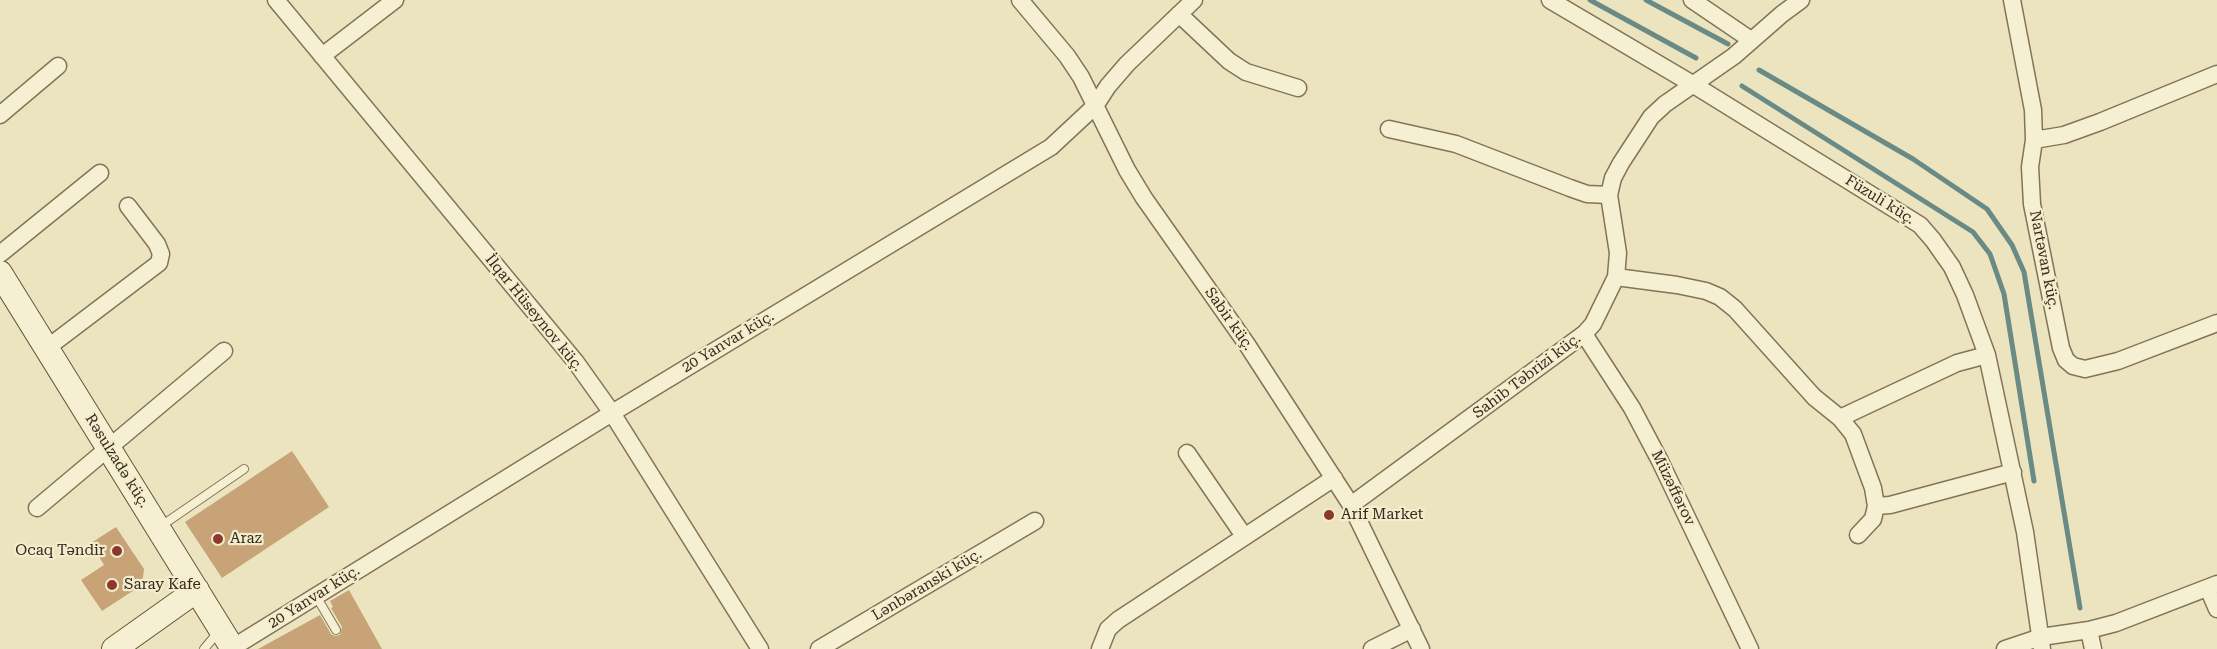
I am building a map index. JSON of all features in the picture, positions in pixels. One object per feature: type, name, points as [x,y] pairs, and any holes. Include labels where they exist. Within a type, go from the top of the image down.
[{"type":"street","name":"İlqar Hüseynov küç.","points":[[276,0],[575,361],[612,413],[760,649]]},
{"type":"street","points":[[322,56],[395,0]]},
{"type":"street","name":"Sabir küç.","points":[[1020,0],[1081,77],[1127,170],[1144,198],[1246,343],[1351,505],[1421,649]]},
{"type":"street","name":"20 Yanvar küç.","points":[[229,642],[316,596],[612,413],[1051,147],[1095,106],[1127,64],[1194,0]]},
{"type":"street","name":"Füzuli küç.","points":[[1550,0],[1920,225],[1952,267],[1987,355],[2025,532],[2042,643]]},
{"type":"street","points":[[1692,0],[1751,40]]},
{"type":"street","name":"Sahib Təbrizi küç.","points":[[1351,505],[1584,334],[1593,324],[1616,277],[1618,253],[1609,195],[1613,178],[1621,163],[1652,117],[1665,104],[1734,56],[1802,0]]},
{"type":"street","name":"Nartəvan küç.","points":[[2012,0],[2033,111],[2034,140],[2030,167],[2032,204],[2061,348],[2066,360],[2073,366],[2085,369],[2118,361],[2217,323]]},
{"type":"street","points":[[1179,14],[1229,62],[1246,72],[1298,88]]},
{"type":"street","points":[[0,115],[58,66]]},
{"type":"street","points":[[2034,140],[2064,135],[2217,74]]},
{"type":"street","points":[[1389,129],[1467,147],[1587,194],[1609,195]]},
{"type":"street","points":[[0,254],[100,173]]},
{"type":"street","points":[[47,348],[159,263],[161,254],[158,244],[128,207]]},
{"type":"street","name":"Rəsulzadə küç.","points":[[0,273],[229,642]]},
{"type":"street","points":[[1616,277],[1677,285],[1706,291],[1720,297],[1735,309],[1814,397],[1840,418],[1853,434],[1873,488],[1876,506],[1873,519],[1858,535]]},
{"type":"street","name":"Müzəffərov","points":[[1584,334],[1632,408],[1649,440],[1750,649]]},
{"type":"street","points":[[37,508],[224,351]]},
{"type":"street","points":[[1840,418],[1948,367],[1987,355]]},
{"type":"street","points":[[1187,453],[1244,536]]},
{"type":"street","points":[[1876,506],[1890,505],[2013,472]]},
{"type":"street","points":[[1100,649],[1108,629],[1118,620],[1334,478]]},
{"type":"street","name":"Lənbəranski küç.","points":[[819,649],[1035,521]]},
{"type":"street","points":[[2005,649],[2042,643],[2136,616],[2213,586],[2217,609]]},
{"type":"street","points":[[114,649],[196,590]]},
{"type":"street","points":[[1372,649],[1412,629]]},
{"type":"street","points":[[2089,630],[2092,649]]},
{"type":"lane","points":[[158,528],[244,469]]},
{"type":"lane","points":[[316,596],[336,630]]},
{"type":"lane","points":[[204,649],[229,642]]},
{"type":"building","points":[[292,451],[329,507],[222,578],[185,522]]},
{"type":"building","points":[[116,527],[144,569],[142,585],[102,611],[81,580],[104,565],[91,543]]},
{"type":"building","points":[[349,590],[382,649],[258,649],[320,615],[331,634],[340,635],[342,627],[331,608],[333,607],[330,601]]},
{"type":"waterway","points":[[1590,0],[1696,58]]},
{"type":"waterway","points":[[1646,0],[1728,44]]},
{"type":"waterway","points":[[1759,70],[1913,159],[1987,209],[2012,245],[2024,272],[2080,608]]},
{"type":"waterway","points":[[1742,86],[1973,232],[1990,254],[2004,294],[2034,481]]},
{"type":"place","name":"Arif Market","points":[[1329,515]]},
{"type":"place","name":"Araz","points":[[218,539]]},
{"type":"place","name":"Ocaq Təndir","points":[[117,551]]},
{"type":"place","name":"Saray Kafe","points":[[112,585]]}]
